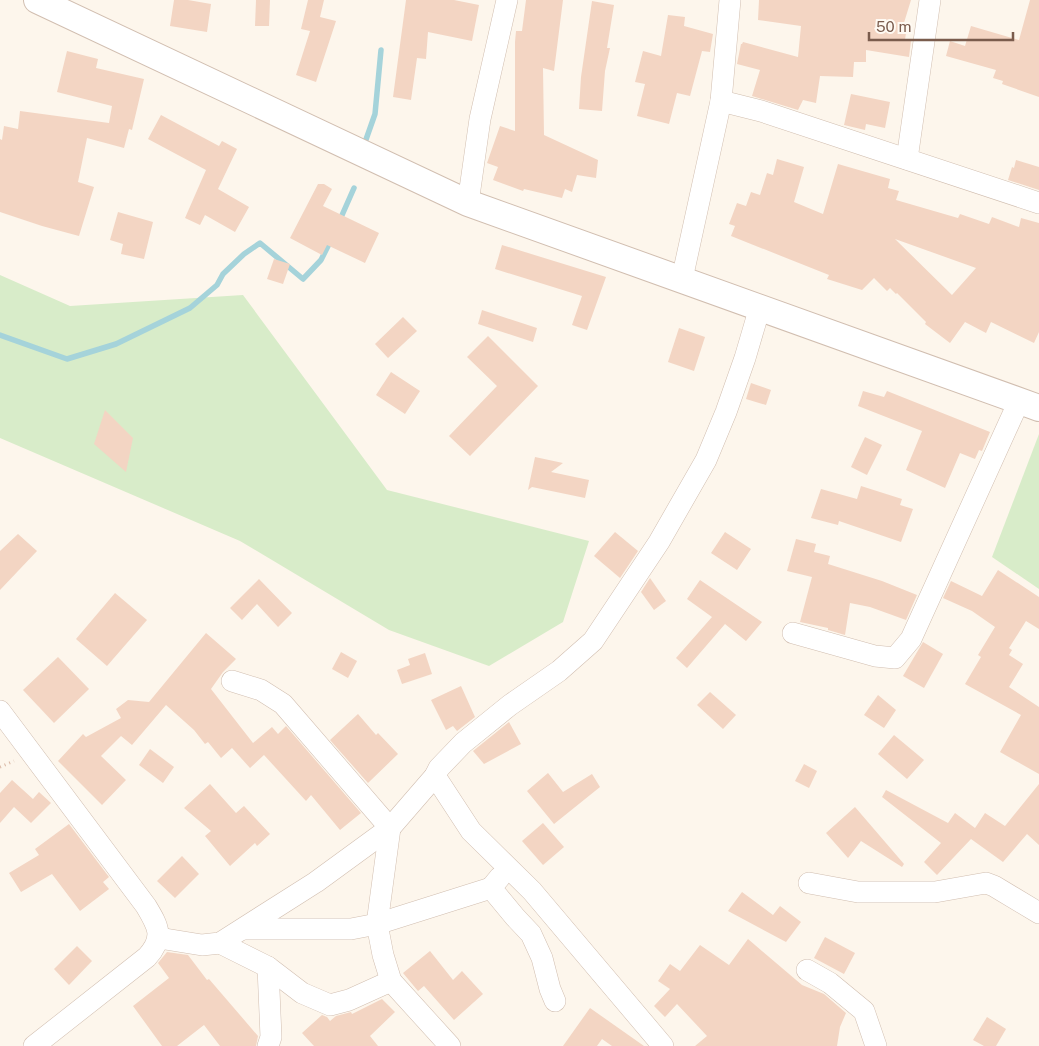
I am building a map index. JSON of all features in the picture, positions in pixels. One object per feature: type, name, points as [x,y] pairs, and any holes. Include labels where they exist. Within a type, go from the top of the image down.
[{"type":"street","points":[[37,0],[468,204],[682,279],[1029,405],[911,640],[895,658],[875,656],[793,633]]},
{"type":"street","points":[[468,204],[480,120],[507,0]]},
{"type":"street","points":[[682,279],[721,101],[730,0]]},
{"type":"street","points":[[907,159],[930,0]]},
{"type":"street","points":[[721,101],[761,111],[1039,203]]},
{"type":"street","points":[[159,938],[202,945],[220,943],[316,882],[390,828],[439,768],[463,743],[510,705],[559,671],[593,641],[659,542],[706,460],[746,358],[760,307]]},
{"type":"street","points":[[232,682],[262,690],[283,704],[390,828],[377,924],[383,955],[391,981],[450,1046]]},
{"type":"street","points":[[0,711],[146,906],[157,926],[159,938],[155,948],[148,957],[34,1046]]},
{"type":"street","points":[[434,776],[471,831],[532,891],[663,1046]]},
{"type":"street","points":[[244,929],[351,929],[377,924],[491,888],[508,867]]},
{"type":"street","points":[[809,883],[858,892],[934,892],[986,883],[1039,913]]},
{"type":"street","points":[[491,888],[514,917],[532,934],[542,958],[555,1001]]},
{"type":"street","points":[[220,943],[268,966],[302,993],[330,1004],[349,1000],[391,981]]},
{"type":"street","points":[[268,966],[271,1037],[268,1046]]},
{"type":"street","points":[[807,970],[830,982],[864,1011],[876,1046]]},
{"type":"green space","points":[[0,275],[70,306],[243,295],[387,490],[589,541],[563,622],[489,666],[389,630],[240,541],[0,438]]},
{"type":"green space","points":[[1039,434],[1039,589],[992,557]]},
{"type":"building","points":[[174,0],[188,0],[211,4],[207,32],[170,26]]},
{"type":"building","points":[[256,0],[270,0],[269,26],[255,26]]},
{"type":"building","points":[[308,0],[324,0],[320,17],[336,21],[316,82],[296,75],[310,31],[301,29]]},
{"type":"building","points":[[406,0],[454,0],[479,5],[472,41],[428,32],[426,59],[417,58],[411,100],[393,97]]},
{"type":"building","points":[[526,0],[563,0],[554,71],[543,68],[544,135],[598,160],[596,178],[577,175],[572,192],[565,189],[562,198],[524,189],[523,191],[493,180],[498,167],[487,163],[500,126],[515,131],[515,42],[516,31],[522,31]]},
{"type":"building","points":[[759,0],[911,0],[903,26],[907,26],[905,40],[911,41],[909,57],[866,50],[866,62],[854,62],[853,77],[820,76],[816,103],[803,100],[798,110],[752,96],[760,70],[737,64],[741,44],[743,42],[798,57],[801,26],[758,20]]},
{"type":"building","points":[[1030,0],[1039,0],[1039,97],[1002,84],[1003,81],[993,78],[996,70],[946,56],[950,41],[965,46],[971,26],[1019,40]]},
{"type":"building","points":[[592,1],[614,5],[607,48],[610,48],[605,71],[602,111],[579,109],[581,77]]},
{"type":"building","points":[[668,15],[685,17],[684,26],[713,34],[710,52],[702,51],[690,96],[677,93],[669,124],[637,116],[645,84],[635,82],[643,51],[661,56]]},
{"type":"building","points":[[67,51],[98,59],[96,68],[144,79],[132,130],[129,129],[124,148],[87,138],[78,182],[94,187],[79,236],[0,212],[0,139],[2,140],[4,126],[18,129],[20,111],[109,123],[112,106],[57,92]]},
{"type":"building","points":[[851,94],[890,102],[885,128],[866,124],[865,130],[844,125]]},
{"type":"building","points":[[161,115],[219,146],[222,141],[237,149],[218,189],[249,207],[235,232],[205,215],[200,225],[185,218],[206,170],[148,139]]},
{"type":"building","points":[[777,159],[804,167],[794,202],[823,214],[838,164],[890,179],[888,188],[899,191],[896,200],[958,218],[960,214],[989,224],[992,217],[1019,227],[1021,218],[1039,223],[1039,332],[1034,343],[991,322],[986,333],[965,322],[950,343],[925,324],[926,322],[897,293],[890,288],[887,291],[874,278],[862,290],[827,279],[829,275],[731,236],[735,226],[729,224],[737,203],[746,206],[751,192],[760,195],[767,173],[773,175]],"holes":[[[895,239],[976,268],[952,295]]]},
{"type":"building","points":[[1016,160],[1039,167],[1039,190],[1008,180]]},
{"type":"building","points":[[318,184],[324,184],[332,189],[323,206],[379,233],[365,263],[327,245],[322,255],[290,238]]},
{"type":"building","points":[[118,212],[153,222],[144,259],[121,254],[123,244],[110,240]]},
{"type":"building","points":[[502,245],[606,277],[587,330],[572,325],[582,296],[495,269]]},
{"type":"building","points":[[274,259],[290,264],[283,284],[267,279]]},
{"type":"building","points":[[482,310],[537,328],[533,342],[478,324]]},
{"type":"building","points":[[403,317],[417,331],[388,358],[375,344]]},
{"type":"building","points":[[679,328],[705,337],[694,371],[668,362]]},
{"type":"building","points":[[488,336],[538,386],[470,456],[449,436],[497,386],[467,357]]},
{"type":"building","points":[[391,372],[420,391],[405,414],[376,395]]},
{"type":"building","points":[[751,383],[771,390],[766,405],[746,399]]},
{"type":"building","points":[[863,391],[884,397],[887,391],[990,432],[982,451],[979,450],[975,459],[960,453],[945,488],[906,470],[922,431],[858,406]]},
{"type":"building","points":[[105,410],[133,438],[126,472],[94,444]]},
{"type":"building","points":[[865,437],[882,445],[867,475],[851,467]]},
{"type":"building","points":[[535,457],[563,463],[551,472],[589,480],[585,498],[532,487],[528,490]]},
{"type":"building","points":[[861,486],[902,499],[900,505],[913,509],[901,542],[839,521],[838,525],[811,518],[821,489],[857,499]]},
{"type":"building","points":[[615,532],[638,551],[620,578],[594,556]]},
{"type":"building","points":[[725,532],[751,549],[737,570],[711,553]]},
{"type":"building","points":[[18,534],[37,551],[0,590],[0,551]]},
{"type":"building","points":[[796,539],[816,544],[814,552],[830,556],[828,564],[882,581],[917,595],[906,620],[870,607],[850,603],[845,635],[828,630],[828,628],[800,622],[812,577],[787,571]]},
{"type":"building","points":[[998,570],[1039,597],[1039,629],[1026,621],[1009,648],[1012,650],[1009,655],[1023,664],[1009,687],[1039,707],[1039,774],[1000,752],[1021,715],[965,684],[981,657],[978,655],[995,627],[972,611],[943,598],[951,581],[982,596]]},
{"type":"building","points":[[650,578],[666,601],[654,610],[641,592]]},
{"type":"building","points":[[259,579],[292,613],[278,627],[257,604],[242,620],[230,608]]},
{"type":"building","points":[[700,580],[762,622],[746,641],[725,624],[687,668],[676,658],[712,617],[687,599]]},
{"type":"building","points":[[115,593],[147,620],[107,666],[76,639]]},
{"type":"building","points":[[206,633],[236,659],[223,672],[211,689],[253,743],[272,727],[278,734],[286,726],[361,813],[340,830],[311,795],[306,801],[264,755],[250,768],[232,748],[221,758],[208,742],[205,744],[194,730],[166,705],[132,745],[121,736],[101,756],[126,780],[102,805],[58,761],[83,734],[86,737],[121,718],[116,709],[128,700],[149,702]]},
{"type":"building","points":[[923,642],[943,654],[924,688],[903,676]]},
{"type":"building","points":[[341,652],[357,661],[348,678],[332,669]]},
{"type":"building","points":[[425,653],[432,674],[402,684],[397,670],[410,665],[408,659]]},
{"type":"building","points":[[58,657],[89,689],[54,723],[23,690]]},
{"type":"building","points":[[461,686],[475,717],[457,731],[453,726],[446,730],[431,700]]},
{"type":"building","points":[[710,692],[736,715],[723,729],[697,705]]},
{"type":"building","points":[[878,695],[896,710],[884,728],[864,715]]},
{"type":"building","points":[[358,714],[376,735],[378,733],[398,754],[368,783],[330,740]]},
{"type":"building","points":[[509,722],[521,744],[484,764],[473,751]]},
{"type":"building","points":[[894,735],[924,760],[907,779],[878,754]]},
{"type":"building","points":[[150,749],[174,767],[163,783],[139,765]]},
{"type":"building","points":[[804,764],[817,771],[809,788],[795,781]]},
{"type":"building","points":[[548,773],[563,792],[592,774],[600,787],[554,824],[527,791]]},
{"type":"building","points":[[12,780],[33,799],[39,792],[51,803],[31,823],[14,807],[0,823],[0,793]]},
{"type":"building","points":[[210,784],[236,813],[244,806],[270,834],[257,846],[255,843],[230,866],[205,836],[211,831],[184,808]]},
{"type":"building","points":[[1039,784],[1039,845],[1027,834],[1003,862],[971,839],[937,875],[924,862],[941,843],[882,797],[886,790],[948,823],[955,813],[975,828],[985,813],[1005,826]]},
{"type":"building","points":[[855,807],[904,864],[902,867],[861,841],[848,858],[826,833]]},
{"type":"building","points":[[543,823],[564,847],[543,865],[522,841]]},
{"type":"building","points":[[69,824],[109,877],[103,882],[109,889],[80,911],[52,874],[21,892],[9,873],[39,855],[35,849]]},
{"type":"building","points":[[182,856],[199,874],[175,898],[157,881]]},
{"type":"building","points":[[742,892],[773,915],[780,906],[801,922],[786,942],[728,911]]},
{"type":"building","points":[[825,937],[855,953],[844,974],[814,958]]},
{"type":"building","points":[[748,939],[802,985],[824,994],[846,1013],[840,1027],[837,1046],[695,1046],[707,1036],[677,1004],[665,1017],[654,1006],[670,989],[658,981],[670,964],[680,971],[700,945],[729,965]]},
{"type":"building","points":[[77,946],[92,961],[69,985],[54,969]]},
{"type":"building","points":[[430,951],[453,980],[462,971],[483,994],[454,1020],[424,986],[418,991],[403,973]]},
{"type":"building","points":[[167,952],[188,955],[207,980],[209,979],[258,1036],[256,1046],[220,1046],[204,1025],[177,1046],[162,1046],[133,1006],[169,978],[158,963]]},
{"type":"building","points":[[382,999],[395,1012],[370,1036],[378,1046],[314,1046],[302,1033],[322,1015],[330,1021],[336,1016],[351,1012],[352,1014]]},
{"type":"building","points":[[590,1008],[644,1046],[612,1046],[602,1039],[597,1046],[563,1046]]},
{"type":"building","points":[[987,1017],[1006,1029],[996,1046],[984,1046],[973,1040]]},
{"type":"waterway","points":[[363,148],[375,114],[381,50]]},
{"type":"waterway","points":[[339,222],[354,188]]},
{"type":"waterway","points":[[0,335],[67,359],[116,344],[190,308],[217,285],[223,274],[244,254],[260,243],[303,279],[321,260],[331,240]]}]
